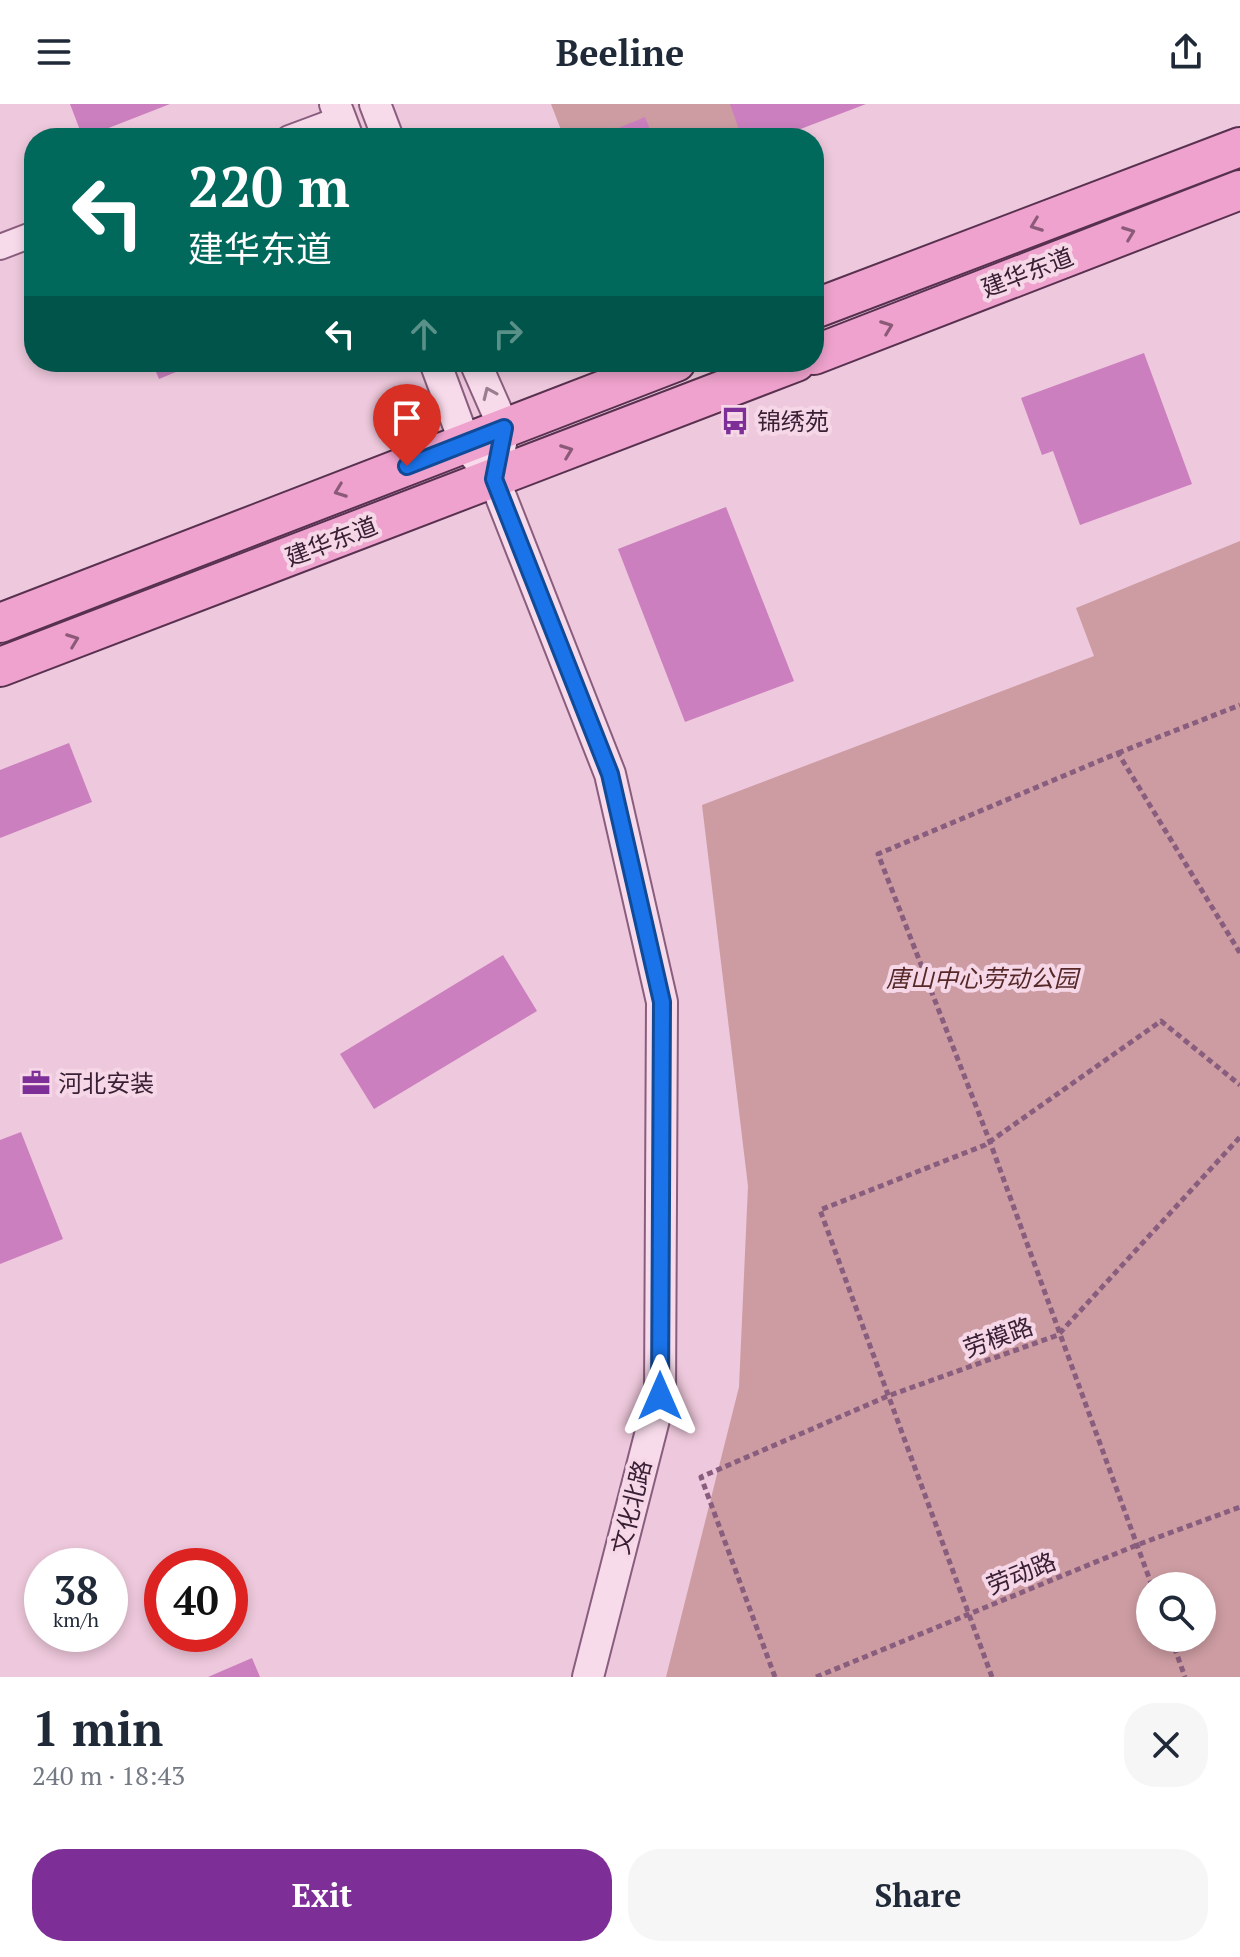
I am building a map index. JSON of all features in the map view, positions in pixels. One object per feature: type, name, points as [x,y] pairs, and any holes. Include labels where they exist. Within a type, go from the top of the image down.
[{"type":"main road","name":"建华东道","points":[[824,305],[1240,147]]},
{"type":"main road","name":"建华东道","points":[[824,351],[1240,190]]},
{"type":"main road","name":"建华东道","points":[[0,623],[650,372]]},
{"type":"main road","name":"建华东道","points":[[0,667],[770,372]]},
{"type":"street","points":[[375,104],[384,128]]},
{"type":"street","points":[[318,128],[341,120]]},
{"type":"street","points":[[0,247],[24,238]]},
{"type":"street","points":[[439,372],[465,443]]},
{"type":"street","points":[[479,372],[504,428],[494,479]]},
{"type":"street","name":"文化北路","points":[[465,443],[494,479],[610,774],[662,1002],[660,1396],[588,1677]]},
{"type":"path","points":[[1147,1572],[990,1142],[878,854],[1240,705]]},
{"type":"path","points":[[1118,753],[1240,953]]},
{"type":"path","points":[[992,1677],[820,1210],[990,1142],[1161,1021],[1240,1085]]},
{"type":"path","name":"劳模路","points":[[775,1677],[701,1477],[888,1396],[1060,1332],[1240,1137]]},
{"type":"path","name":"劳动路","points":[[816,1677],[1137,1545],[1240,1507]]},
{"type":"path","points":[[1176,1652],[1185,1677]]},
{"type":"green space","points":[[551,104],[855,104],[794,128],[560,128]]},
{"type":"green space","name":"唐山中心劳动公园","points":[[1240,541],[1240,1677],[666,1677],[739,1387],[748,1186],[702,805],[1094,656],[1076,608]]},
{"type":"building","points":[[70,104],[170,104],[109,128],[79,128]]},
{"type":"building","points":[[730,104],[866,104],[803,128],[738,128]]},
{"type":"building","points":[[645,117],[649,128],[619,128]]},
{"type":"building","points":[[1144,353],[1192,484],[1080,525],[1053,451],[1042,455],[1021,398]]},
{"type":"building","points":[[156,372],[176,372],[159,379]]},
{"type":"building","points":[[726,507],[794,681],[685,722],[618,549]]},
{"type":"building","points":[[69,743],[92,802],[0,838],[0,770]]},
{"type":"building","points":[[503,955],[537,1011],[374,1109],[340,1054]]},
{"type":"building","points":[[21,1132],[63,1239],[0,1264],[0,1140]]},
{"type":"building","points":[[252,1658],[260,1677],[208,1677]]},
{"type":"place","name":"锦绣苑","points":[[735,421]]},
{"type":"place","name":"河北安装","points":[[36,1083]]},
{"type":"route","points":[[407,466],[504,428],[494,479],[610,774],[662,1002],[660,1396]]}]
